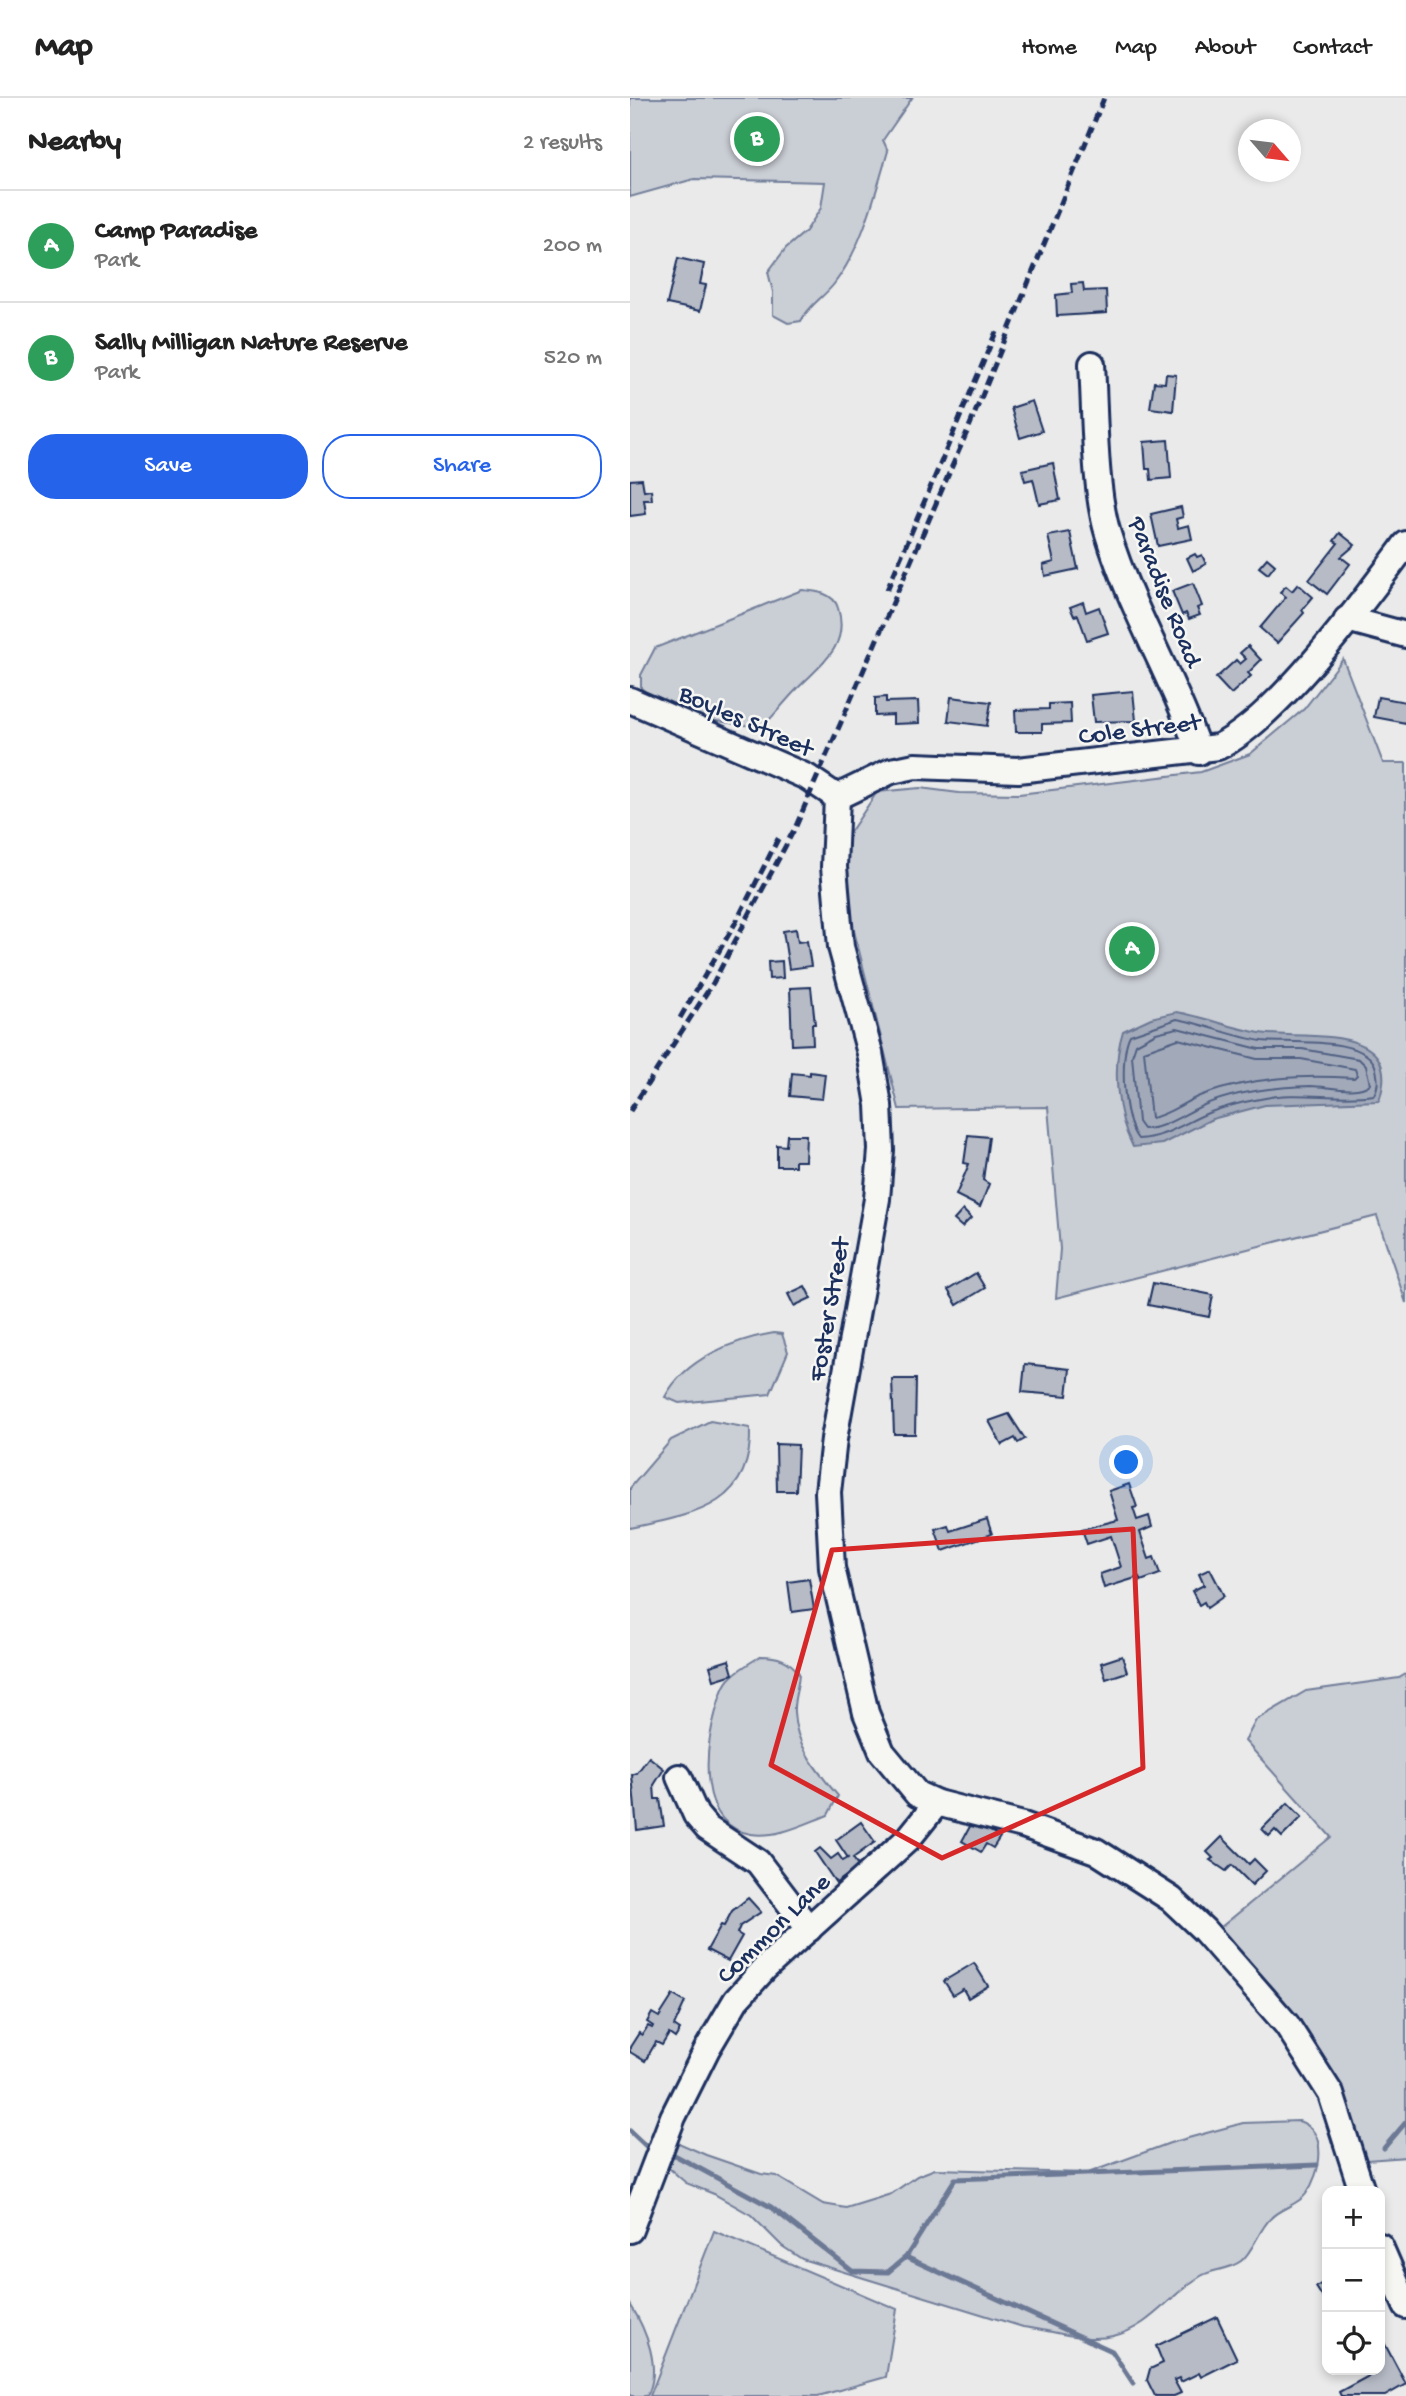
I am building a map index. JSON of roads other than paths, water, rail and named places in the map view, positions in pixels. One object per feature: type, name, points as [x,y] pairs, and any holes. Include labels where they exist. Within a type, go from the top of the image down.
[{"type":"street","name":"Paradise Road","points":[[1092,364],[1098,465],[1107,532],[1143,620],[1185,711],[1199,752]]},
{"type":"street","name":"Cole Street","points":[[837,797],[891,771],[915,766],[1018,771],[1199,752],[1218,747],[1242,734],[1271,706],[1347,619],[1406,544]]},
{"type":"street","points":[[1347,619],[1406,635]]},
{"type":"street","name":"Boyles Street","points":[[630,700],[807,777],[837,797]]},
{"type":"street","name":"Foster Street","points":[[837,797],[834,867],[841,947],[870,1053],[879,1105],[881,1150],[872,1226],[834,1439],[828,1492],[832,1567],[866,1713],[882,1752],[917,1794],[937,1803],[1023,1825],[1096,1850],[1171,1899],[1258,1988],[1308,2057],[1331,2094],[1360,2186]]},
{"type":"street","points":[[679,1777],[696,1815],[707,1828],[758,1862],[809,1929]]},
{"type":"street","name":"Common Lane","points":[[630,2230],[660,2153],[707,2049],[736,2000],[766,1967],[908,1839],[937,1803]]},
{"type":"street","points":[[1381,2249],[1406,2306]]},
{"type":"water","points":[[1177,1012],[1260,1033],[1323,1036],[1364,1046],[1378,1058],[1383,1075],[1379,1101],[1265,1105],[1212,1119],[1162,1144],[1133,1147],[1119,1105],[1117,1074],[1123,1031],[1151,1018]]},
{"type":"waterway","points":[[1384,2148],[1406,2122]]},
{"type":"waterway","points":[[630,2131],[648,2148],[654,2149]]},
{"type":"waterway","points":[[667,2151],[771,2207],[852,2271],[888,2272],[906,2257],[955,2179],[1317,2165]]},
{"type":"waterway","points":[[906,2257],[1112,2351],[1133,2383]]},
{"type":"railway","points":[[630,1111],[713,983],[796,826],[970,425],[1104,98]]},
{"type":"railway","points":[[887,590],[996,332]]},
{"type":"railway","points":[[680,1018],[736,922],[779,837]]},
{"type":"place","name":"Sally Milligan Nature Reserve","points":[[757,139]]},
{"type":"place","name":"Camp Paradise","points":[[1132,949]]}]
